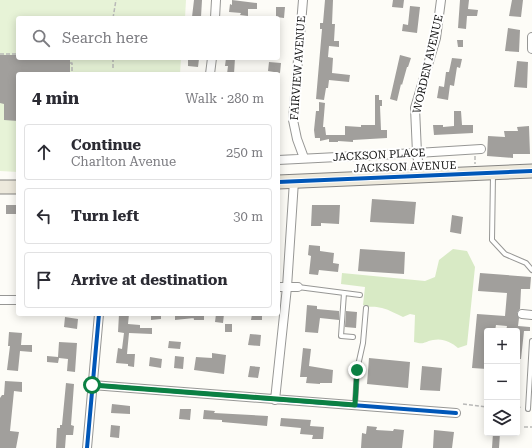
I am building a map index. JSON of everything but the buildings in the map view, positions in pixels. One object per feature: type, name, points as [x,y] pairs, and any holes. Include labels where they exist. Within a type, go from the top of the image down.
[{"type":"main road","name":"JACKSON AVENUE","points":[[280,182],[532,171]]},
{"type":"main road","points":[[0,187],[16,187]]},
{"type":"street","points":[[215,16],[216,0]]},
{"type":"street","name":"FAIRVIEW AVENUE","points":[[303,0],[293,120],[297,139],[304,158]]},
{"type":"street","name":"WORDEN AVENUE","points":[[420,176],[417,153],[415,108],[436,38],[441,0]]},
{"type":"street","points":[[532,37],[532,49]]},
{"type":"street","points":[[210,72],[212,60]]},
{"type":"street","name":"JACKSON PLACE","points":[[280,160],[417,153],[478,152]]},
{"type":"street","points":[[275,400],[287,287],[294,181]]},
{"type":"street","points":[[280,287],[298,288]]},
{"type":"street","points":[[0,300],[16,300]]},
{"type":"street","points":[[522,314],[532,314]]},
{"type":"street","points":[[87,448],[99,316]]},
{"type":"street","points":[[92,385],[456,413]]},
{"type":"lane","points":[[493,173],[492,240],[505,254],[526,263],[532,270]]},
{"type":"lane","points":[[298,288],[360,295]]},
{"type":"lane","points":[[344,293],[342,336],[353,337]]},
{"type":"lane","points":[[355,405],[357,370],[363,342],[366,308]]},
{"type":"lane","points":[[528,409],[532,341]]},
{"type":"path","points":[[113,16],[116,0]]},
{"type":"path","points":[[0,54],[16,54]]},
{"type":"path","points":[[113,60],[113,68]]},
{"type":"path","points":[[70,63],[72,63],[72,72]]},
{"type":"path","points":[[475,164],[478,152]]},
{"type":"path","points":[[463,404],[484,407]]},
{"type":"path","points":[[524,427],[532,427]]},
{"type":"green space","points":[[0,0],[186,0],[185,16],[16,16],[16,60],[181,60],[180,72],[16,72],[16,172],[0,171]]},
{"type":"green space","points":[[453,249],[467,251],[475,267],[467,345],[458,348],[450,342],[443,340],[433,340],[422,343],[414,342],[415,315],[410,314],[403,317],[379,307],[363,305],[365,287],[341,284],[342,273],[425,281],[435,277],[439,260]]},
{"type":"cycle path","points":[[280,182],[532,171]]},
{"type":"cycle path","points":[[87,448],[99,316]]},
{"type":"cycle path","points":[[92,385],[456,413]]},
{"type":"route","points":[[92,385],[355,405],[357,370]]}]
